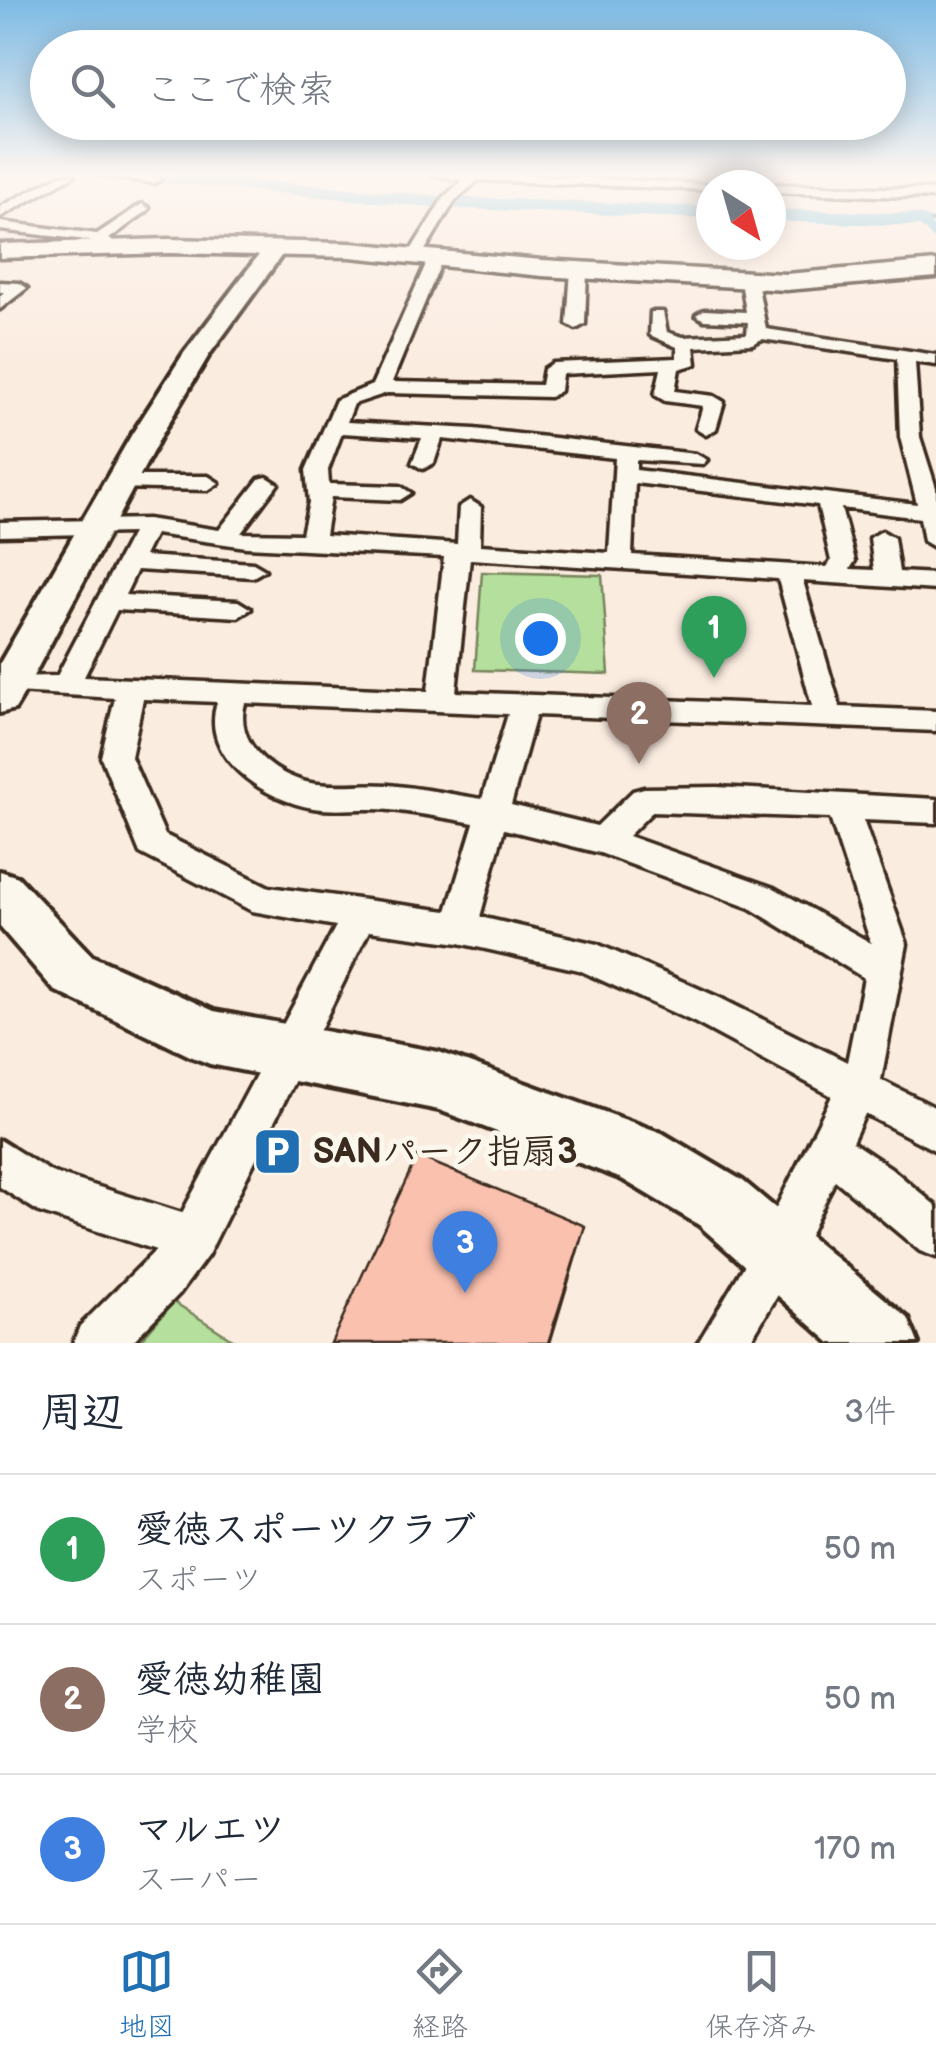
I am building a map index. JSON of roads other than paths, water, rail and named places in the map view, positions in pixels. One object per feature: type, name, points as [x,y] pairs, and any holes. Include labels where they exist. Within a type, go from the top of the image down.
[{"type":"main road","points":[[0,250],[109,243],[276,248],[749,281],[821,281],[936,269]]},
{"type":"street","points":[[75,238],[109,243],[114,238]]},
{"type":"street","points":[[381,387],[433,238]]},
{"type":"street","points":[[4,692],[197,353],[276,248]]},
{"type":"street","points":[[576,324],[579,270]]},
{"type":"street","points":[[335,428],[434,433],[475,408],[550,391],[553,368],[681,354],[752,338],[756,325],[749,281]]},
{"type":"street","points":[[0,287],[19,288],[0,304]]},
{"type":"street","points":[[704,315],[936,360]]},
{"type":"street","points":[[657,316],[659,335],[681,354],[760,356]]},
{"type":"street","points":[[681,354],[665,395],[714,402],[706,429]]},
{"type":"street","points":[[906,357],[910,436],[928,463],[928,512],[936,542]]},
{"type":"street","points":[[474,365],[475,408]]},
{"type":"street","points":[[312,542],[317,470],[346,400],[381,387],[475,408],[626,464],[928,512]]},
{"type":"street","points":[[424,463],[434,433]]},
{"type":"street","points":[[626,464],[696,460]]},
{"type":"street","points":[[620,563],[626,464]]},
{"type":"street","points":[[120,483],[208,483]]},
{"type":"street","points":[[224,538],[267,484]]},
{"type":"street","points":[[318,490],[400,492]]},
{"type":"street","points":[[828,499],[842,561],[832,578]]},
{"type":"street","points":[[441,702],[470,507]]},
{"type":"street","points":[[65,686],[147,526]]},
{"type":"street","points":[[0,528],[147,526],[250,543],[277,540],[936,582]]},
{"type":"street","points":[[882,538],[888,581]]},
{"type":"street","points":[[128,562],[253,570]]},
{"type":"street","points":[[789,575],[829,717]]},
{"type":"street","points":[[108,602],[238,610]]},
{"type":"street","points":[[4,692],[65,686],[936,721]]},
{"type":"street","points":[[131,689],[116,756],[152,844],[264,901],[458,928],[584,955],[707,1010],[936,1130]]},
{"type":"street","points":[[234,693],[226,719],[236,749],[260,776],[313,796],[387,796],[492,813],[603,841],[762,898],[884,970]]},
{"type":"street","points":[[458,928],[525,705]]},
{"type":"street","points":[[603,841],[644,800],[696,798],[936,811]]},
{"type":"street","points":[[722,1343],[778,1252],[865,1071],[889,944],[844,809]]},
{"type":"street","points":[[0,892],[74,973],[210,1037],[439,1081],[640,1154],[721,1202],[883,1343]]},
{"type":"street","points":[[97,1343],[164,1277],[192,1238],[360,914]]},
{"type":"street","points":[[827,1150],[876,1184],[936,1236]]},
{"type":"street","points":[[0,1161],[39,1190],[192,1238]]},
{"type":"place","name":"愛徳スポーツクラブ","points":[[714,678]]},
{"type":"place","name":"愛徳幼稚園","points":[[639,764]]},
{"type":"place","name":"SANパーク指扇3","points":[[278,1151]]},
{"type":"place","name":"マルエツ","points":[[465,1293]]}]
